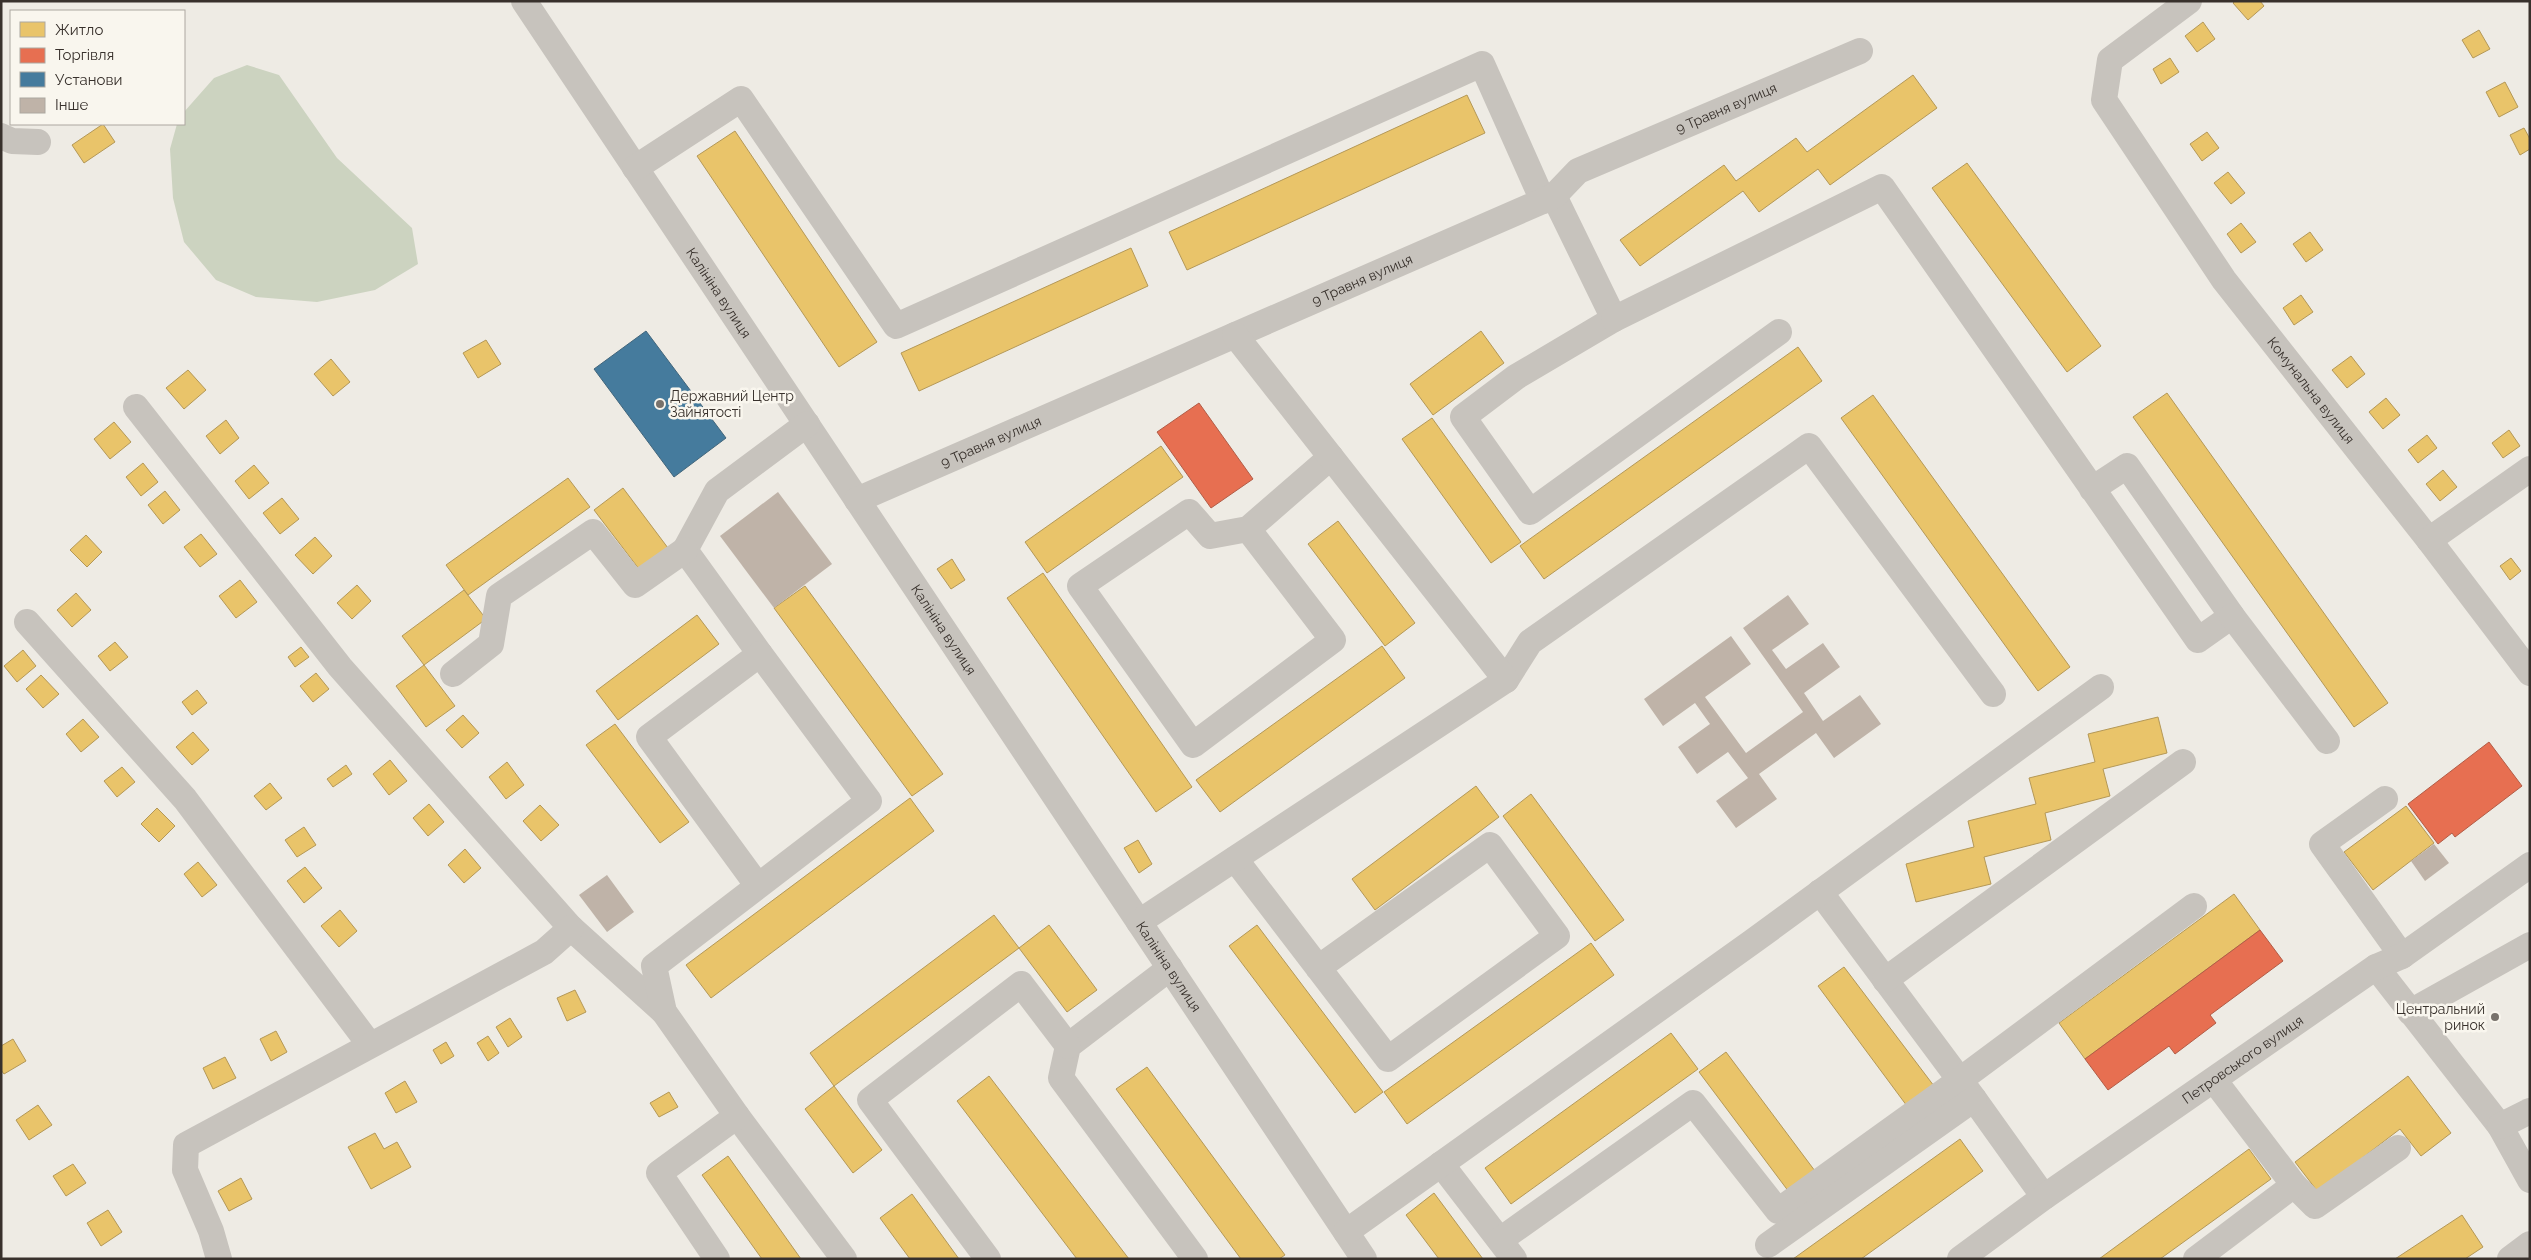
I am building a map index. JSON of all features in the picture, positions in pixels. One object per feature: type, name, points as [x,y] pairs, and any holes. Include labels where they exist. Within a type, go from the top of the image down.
[{"type":"street","name":"Калініна вулиця","points":[[524,1],[1364,1259]]},
{"type":"street","name":"Комунальна вулиця","points":[[2189,1],[2110,60],[2104,100],[2224,280],[2429,540],[2530,673]]},
{"type":"street","name":"9 Травня вулиця","points":[[857,500],[1548,198],[1578,171],[1860,51]]},
{"type":"street","points":[[635,168],[741,99],[896,326],[1482,64],[1548,198],[1614,319]]},
{"type":"street","points":[[1,136],[12,140],[38,142]]},
{"type":"street","points":[[1779,332],[1530,512],[1463,417],[1516,377],[1614,319],[1882,187],[2198,640],[2232,616]]},
{"type":"street","points":[[1235,335],[1506,680]]},
{"type":"street","points":[[136,407],[340,667],[571,928],[664,1012],[737,1116],[844,1259]]},
{"type":"street","points":[[453,674],[491,644],[499,596],[593,532],[635,585],[685,550],[717,491],[806,424]]},
{"type":"street","points":[[1139,922],[1506,680],[1530,642],[1809,446],[1993,694]]},
{"type":"street","points":[[1248,529],[1333,640],[1193,745],[1080,586],[1190,512],[1210,536],[1248,529],[1331,457]]},
{"type":"street","points":[[2092,488],[2127,466],[2232,616],[2326,741]]},
{"type":"street","points":[[2429,540],[2530,469]]},
{"type":"street","points":[[664,1012],[654,966],[869,802],[685,550]]},
{"type":"street","points":[[27,622],[185,799],[370,1046]]},
{"type":"street","points":[[758,886],[649,737],[760,654]]},
{"type":"street","points":[[1346,1232],[1820,892],[2101,687]]},
{"type":"street","points":[[1885,980],[2183,762]]},
{"type":"street","points":[[2385,799],[2322,844],[2402,956]]},
{"type":"street","points":[[1235,858],[1318,968],[1388,1059],[1557,936],[1490,845],[1318,968]]},
{"type":"street","name":"Петровського вулиця","points":[[1960,1259],[2044,1197],[2376,967],[2402,956],[2530,865]]},
{"type":"street","points":[[1820,892],[1967,1089],[2044,1197]]},
{"type":"street","points":[[1768,1245],[1967,1089],[2194,906]]},
{"type":"street","points":[[219,1259],[212,1231],[185,1170],[186,1145],[544,952],[571,928]]},
{"type":"street","points":[[2410,1012],[2530,945]]},
{"type":"street","points":[[2376,967],[2500,1126],[2530,1180]]},
{"type":"street","points":[[1170,968],[1068,1046],[1061,1078],[1194,1259]]},
{"type":"street","points":[[988,1259],[870,1100],[1021,984],[1068,1046]]},
{"type":"street","points":[[2214,1080],[2294,1185],[2315,1206],[2398,1148]]},
{"type":"street","points":[[1441,1164],[1507,1249],[1693,1103],[1778,1210],[1967,1089]]},
{"type":"street","points":[[2500,1126],[2530,1111]]},
{"type":"street","points":[[717,1259],[659,1173],[737,1116]]},
{"type":"street","points":[[2196,1259],[2294,1185]]},
{"type":"street","points":[[2510,1259],[2530,1244]]},
{"type":"green space","points":[[247,65],[279,75],[337,158],[412,228],[418,264],[375,290],[317,302],[256,297],[216,280],[184,242],[173,198],[170,149],[177,125],[185,125],[185,111],[214,78]]},
{"type":"building: Житло","points":[[2235,1],[2260,1],[2264,6],[2248,20],[2233,3]]},
{"type":"building: Житло","points":[[2203,22],[2215,39],[2197,52],[2185,36]]},
{"type":"building: Житло","points":[[2479,30],[2490,49],[2473,58],[2462,40]]},
{"type":"building: Житло","points":[[2170,58],[2179,72],[2161,84],[2153,69]]},
{"type":"building: Житло","points":[[1913,75],[1937,108],[1830,185],[1818,169],[1759,212],[1743,191],[1640,266],[1620,240],[1724,165],[1736,181],[1796,138],[1807,152]]},
{"type":"building: Житло","points":[[2505,82],[2518,107],[2499,117],[2486,92]]},
{"type":"building: Житло","points":[[1467,95],[1485,133],[1187,270],[1169,232]]},
{"type":"building: Житло","points":[[102,125],[104,125],[115,142],[84,163],[72,145]]},
{"type":"building: Житло","points":[[2524,128],[2530,139],[2530,149],[2520,155],[2510,135]]},
{"type":"building: Житло","points":[[735,131],[877,342],[839,367],[697,156]]},
{"type":"building: Житло","points":[[2207,132],[2219,148],[2202,161],[2190,144]]},
{"type":"building: Житло","points":[[1967,163],[2101,346],[2067,372],[1932,188]]},
{"type":"building: Житло","points":[[2228,172],[2245,193],[2231,204],[2214,183]]},
{"type":"building: Житло","points":[[2241,223],[2256,242],[2241,253],[2227,234]]},
{"type":"building: Житло","points":[[2310,232],[2323,250],[2306,262],[2293,244]]},
{"type":"building: Житло","points":[[1131,248],[1148,286],[919,391],[901,353]]},
{"type":"building: Житло","points":[[2301,295],[2313,312],[2294,325],[2283,308]]},
{"type":"building: Житло","points":[[1481,331],[1504,363],[1433,415],[1410,384]]},
{"type":"building: Житло","points":[[486,340],[501,364],[478,378],[463,353]]},
{"type":"building: Житло","points":[[1798,347],[1822,381],[1544,579],[1520,546]]},
{"type":"building: Житло","points":[[2351,356],[2365,374],[2347,388],[2332,370]]},
{"type":"building: Житло","points":[[331,359],[350,382],[333,396],[314,374]]},
{"type":"building: Житло","points":[[188,370],[206,390],[184,409],[166,388]]},
{"type":"building: Житло","points":[[2167,393],[2388,703],[2354,727],[2133,417]]},
{"type":"building: Житло","points":[[1873,395],[2070,667],[2038,691],[1841,418]]},
{"type":"building: Житло","points":[[2386,398],[2400,415],[2383,429],[2369,412]]},
{"type":"building: Житло","points":[[1432,418],[1521,542],[1491,563],[1402,439]]},
{"type":"building: Житло","points":[[226,420],[239,438],[220,454],[206,436]]},
{"type":"building: Житло","points":[[114,422],[131,442],[110,459],[94,439]]},
{"type":"building: Житло","points":[[2509,430],[2520,446],[2503,458],[2492,443]]},
{"type":"building: Житло","points":[[2427,435],[2437,448],[2418,463],[2408,450]]},
{"type":"building: Житло","points":[[1161,446],[1183,477],[1047,573],[1025,542]]},
{"type":"building: Житло","points":[[143,463],[158,482],[141,496],[126,477]]},
{"type":"building: Житло","points":[[254,465],[269,483],[249,499],[235,481]]},
{"type":"building: Житло","points":[[2443,470],[2457,487],[2440,501],[2426,484]]},
{"type":"building: Житло","points":[[568,478],[590,507],[468,595],[446,565]]},
{"type":"building: Житло","points":[[623,488],[668,548],[639,569],[594,510]]},
{"type":"building: Житло","points":[[165,491],[180,510],[163,524],[148,505]]},
{"type":"building: Житло","points":[[282,498],[299,519],[280,534],[263,513]]},
{"type":"building: Житло","points":[[1338,521],[1415,623],[1385,646],[1308,544]]},
{"type":"building: Житло","points":[[201,534],[217,554],[200,567],[184,547]]},
{"type":"building: Житло","points":[[86,535],[102,552],[87,567],[70,550]]},
{"type":"building: Житло","points":[[315,537],[332,556],[313,574],[295,555]]},
{"type":"building: Житло","points":[[2511,558],[2521,571],[2510,580],[2500,566]]},
{"type":"building: Житло","points":[[952,559],[965,580],[951,589],[937,569]]},
{"type":"building: Житло","points":[[1043,573],[1192,787],[1156,812],[1007,598]]},
{"type":"building: Житло","points":[[240,580],[257,602],[236,618],[219,596]]},
{"type":"building: Житло","points":[[357,585],[371,601],[352,619],[337,603]]},
{"type":"building: Житло","points":[[805,586],[943,774],[912,796],[774,608]]},
{"type":"building: Житло","points":[[464,590],[486,619],[424,665],[402,636]]},
{"type":"building: Житло","points":[[76,593],[91,610],[72,627],[57,610]]},
{"type":"building: Житло","points":[[697,615],[719,644],[618,720],[596,691]]},
{"type":"building: Житло","points":[[115,642],[128,657],[110,671],[98,656]]},
{"type":"building: Житло","points":[[1382,646],[1405,678],[1220,812],[1196,780]]},
{"type":"building: Житло","points":[[301,647],[309,657],[295,667],[288,657]]},
{"type":"building: Житло","points":[[23,650],[36,666],[17,682],[4,666]]},
{"type":"building: Житло","points":[[424,665],[455,706],[426,727],[396,686]]},
{"type":"building: Житло","points":[[316,673],[329,689],[313,702],[300,686]]},
{"type":"building: Житло","points":[[41,675],[59,694],[43,708],[26,689]]},
{"type":"building: Житло","points":[[197,690],[207,703],[192,715],[182,702]]},
{"type":"building: Житло","points":[[463,715],[479,733],[462,748],[446,730]]},
{"type":"building: Житло","points":[[2158,717],[2167,753],[2103,769],[2110,796],[2045,813],[2051,840],[1984,857],[1991,884],[1916,902],[1906,864],[1974,847],[1968,821],[2036,804],[2029,778],[2095,762],[2088,734]]},
{"type":"building: Житло","points":[[83,719],[99,737],[81,752],[66,734]]},
{"type":"building: Житло","points":[[615,724],[689,822],[660,843],[586,745]]},
{"type":"building: Житло","points":[[193,732],[209,750],[192,765],[176,747]]},
{"type":"building: Житло","points":[[390,760],[407,781],[389,795],[373,774]]},
{"type":"building: Житло","points":[[507,762],[524,785],[506,799],[489,777]]},
{"type":"building: Житло","points":[[346,765],[352,774],[333,787],[327,779]]},
{"type":"building: Житло","points":[[122,767],[135,782],[117,797],[104,781]]},
{"type":"building: Житло","points":[[270,783],[282,798],[266,810],[254,796]]},
{"type":"building: Житло","points":[[1476,786],[1499,817],[1375,910],[1352,879]]},
{"type":"building: Житло","points":[[1531,794],[1624,920],[1595,941],[1503,816]]},
{"type":"building: Житло","points":[[910,798],[934,831],[711,998],[686,965]]},
{"type":"building: Житло","points":[[429,804],[444,822],[428,836],[413,818]]},
{"type":"building: Житло","points":[[540,805],[559,825],[541,841],[523,821]]},
{"type":"building: Житло","points":[[2406,806],[2434,843],[2373,890],[2344,852]]},
{"type":"building: Житло","points":[[157,808],[175,826],[159,842],[141,824]]},
{"type":"building: Житло","points":[[304,827],[316,845],[297,857],[285,840]]},
{"type":"building: Житло","points":[[1138,840],[1152,864],[1139,873],[1124,848]]},
{"type":"building: Житло","points":[[465,849],[481,868],[464,883],[448,865]]},
{"type":"building: Житло","points":[[198,862],[217,885],[202,897],[184,874]]},
{"type":"building: Житло","points":[[305,867],[322,888],[304,903],[287,881]]},
{"type":"building: Житло","points":[[2234,894],[2260,930],[2085,1059],[2059,1023]]},
{"type":"building: Житло","points":[[340,910],[357,931],[339,947],[321,926]]},
{"type":"building: Житло","points":[[994,915],[1019,948],[834,1086],[810,1053]]},
{"type":"building: Житло","points":[[1049,925],[1097,990],[1067,1012],[1019,948]]},
{"type":"building: Житло","points":[[1257,925],[1383,1092],[1355,1113],[1229,946]]},
{"type":"building: Житло","points":[[1591,943],[1614,975],[1407,1124],[1384,1092]]},
{"type":"building: Житло","points":[[1844,967],[1934,1086],[1907,1106],[1818,986]]},
{"type":"building: Житло","points":[[575,990],[586,1012],[567,1021],[557,998]]},
{"type":"building: Житло","points":[[510,1018],[522,1037],[508,1047],[496,1027]]},
{"type":"building: Житло","points":[[276,1031],[287,1052],[271,1061],[260,1039]]},
{"type":"building: Житло","points":[[1671,1033],[1698,1069],[1511,1204],[1485,1168]]},
{"type":"building: Житло","points":[[488,1036],[499,1053],[488,1061],[477,1043]]},
{"type":"building: Житло","points":[[13,1039],[26,1061],[4,1074],[1,1070],[1,1046]]},
{"type":"building: Житло","points":[[446,1042],[454,1056],[441,1064],[433,1050]]},
{"type":"building: Житло","points":[[1726,1052],[1815,1171],[1789,1192],[1699,1072]]},
{"type":"building: Житло","points":[[225,1057],[236,1078],[213,1089],[203,1068]]},
{"type":"building: Житло","points":[[1147,1067],[1285,1255],[1279,1259],[1241,1259],[1116,1089]]},
{"type":"building: Житло","points":[[989,1076],[1129,1259],[1077,1259],[957,1101]]},
{"type":"building: Житло","points":[[2408,1076],[2451,1133],[2421,1156],[2400,1129],[2318,1192],[2295,1162]]},
{"type":"building: Житло","points":[[405,1081],[417,1102],[396,1113],[385,1093]]},
{"type":"building: Житло","points":[[834,1086],[882,1150],[853,1173],[805,1109]]},
{"type":"building: Житло","points":[[669,1092],[678,1107],[659,1117],[650,1103]]},
{"type":"building: Житло","points":[[38,1105],[52,1125],[29,1140],[16,1120]]},
{"type":"building: Житло","points":[[375,1133],[384,1149],[397,1142],[411,1167],[371,1189],[348,1147]]},
{"type":"building: Житло","points":[[1960,1139],[1983,1171],[1861,1259],[1793,1259]]},
{"type":"building: Житло","points":[[2249,1149],[2271,1179],[2160,1259],[2099,1259]]},
{"type":"building: Житло","points":[[728,1156],[801,1259],[762,1259],[702,1175]]},
{"type":"building: Житло","points":[[73,1164],[86,1183],[66,1196],[53,1176]]},
{"type":"building: Житло","points":[[241,1178],[252,1199],[229,1211],[218,1191]]},
{"type":"building: Житло","points":[[1434,1193],[1483,1259],[1439,1259],[1406,1215]]},
{"type":"building: Житло","points":[[912,1194],[959,1259],[910,1259],[880,1218]]},
{"type":"building: Житло","points":[[108,1210],[122,1232],[101,1246],[87,1223]]},
{"type":"building: Житло","points":[[2462,1215],[2483,1247],[2465,1259],[2395,1259]]},
{"type":"building: Торгівля","points":[[1199,403],[1253,479],[1211,508],[1157,432]]},
{"type":"building: Торгівля","points":[[2489,742],[2522,786],[2455,837],[2452,833],[2438,844],[2408,804]]},
{"type":"building: Торгівля","points":[[2260,930],[2283,961],[2210,1015],[2216,1023],[2175,1054],[2169,1046],[2108,1090],[2085,1059]]},
{"type":"building: Установи","name":"Державний Центр Зайнятості","points":[[646,331],[726,438],[674,477],[594,369]]},
{"type":"building: Інше","points":[[778,492],[832,564],[774,608],[720,536]]},
{"type":"building: Інше","points":[[1788,595],[1809,624],[1772,650],[1786,669],[1823,643],[1840,667],[1804,693],[1823,721],[1860,695],[1881,724],[1834,758],[1816,733],[1759,774],[1777,799],[1736,828],[1716,801],[1748,778],[1728,752],[1697,774],[1678,747],[1710,724],[1695,703],[1663,726],[1644,699],[1731,636],[1751,664],[1705,697],[1746,753],[1803,712],[1743,628]]},
{"type":"building: Інше","points":[[2434,844],[2449,863],[2425,881],[2411,861]]},
{"type":"building: Інше","points":[[607,875],[634,912],[607,932],[579,895]]},
{"type":"place","name":"Державний Центр Зайнятості","points":[[660,404]]},
{"type":"place","name":"Центральний ринок","points":[[2495,1017]]}]
